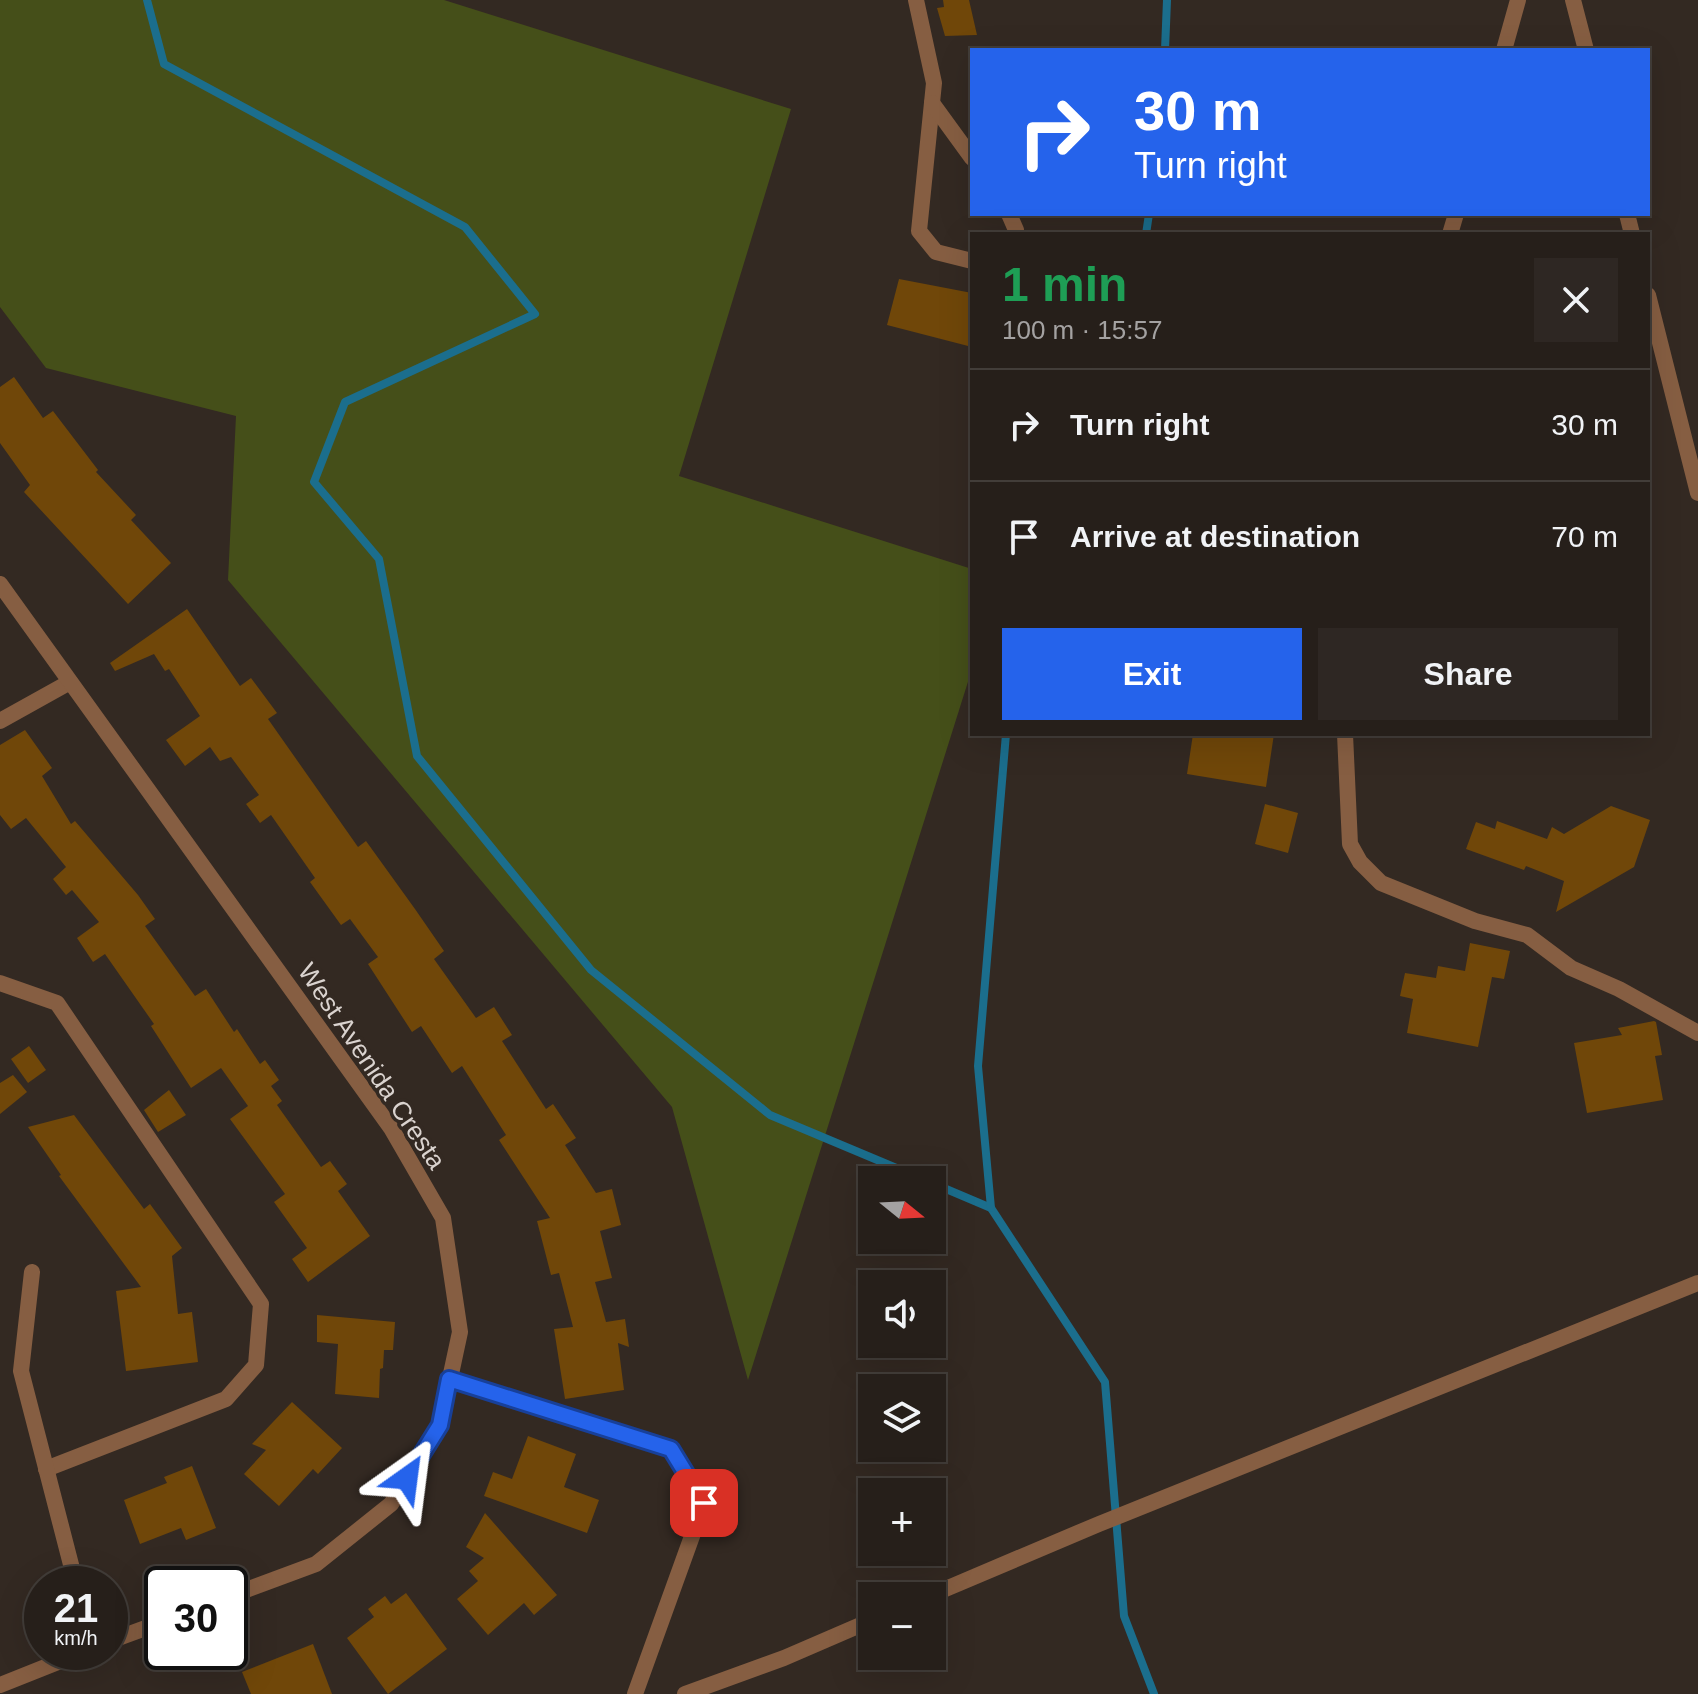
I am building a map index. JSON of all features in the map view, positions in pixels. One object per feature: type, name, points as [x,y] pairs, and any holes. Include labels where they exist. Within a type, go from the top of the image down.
[{"type":"street","points":[[916,0],[934,83],[919,231],[936,252],[970,260]]},
{"type":"street","points":[[1505,48],[1518,0]]},
{"type":"street","points":[[1573,0],[1585,48]]},
{"type":"street","points":[[932,103],[970,155]]},
{"type":"street","points":[[1650,303],[1698,493]]},
{"type":"street","name":"West Avenida Cresta","points":[[0,584],[391,1128],[443,1218],[460,1332],[440,1425],[391,1504],[316,1564],[248,1589]]},
{"type":"street","points":[[0,721],[70,682]]},
{"type":"street","points":[[1345,736],[1350,844],[1360,862],[1381,883],[1475,921],[1527,935],[1571,968],[1619,989],[1698,1033]]},
{"type":"street","points":[[0,983],[57,1003],[261,1304],[256,1365],[226,1399],[46,1469]]},
{"type":"street","points":[[32,1272],[21,1371],[71,1566]]},
{"type":"street","points":[[946,1589],[1698,1283]]},
{"type":"street","points":[[449,1379],[671,1449],[704,1503],[635,1694]]},
{"type":"street","points":[[685,1694],[784,1658],[858,1626]]},
{"type":"street","points":[[0,1685],[38,1670]]},
{"type":"green space","points":[[0,0],[444,0],[791,109],[679,476],[970,568],[970,675],[748,1380],[672,1107],[228,580],[236,416],[46,368],[0,307]]},
{"type":"building","points":[[943,0],[969,0],[977,35],[945,36],[937,8],[944,7]]},
{"type":"building","points":[[899,279],[970,293],[970,346],[887,325]]},
{"type":"building","points":[[14,377],[43,418],[53,411],[98,470],[96,472],[136,515],[131,520],[171,563],[128,604],[24,492],[30,485],[0,443],[0,387]]},
{"type":"building","points":[[187,609],[240,686],[251,678],[277,713],[268,719],[358,847],[366,841],[415,909],[444,951],[434,959],[476,1018],[494,1007],[512,1035],[502,1041],[546,1109],[553,1104],[576,1138],[565,1145],[596,1193],[612,1189],[621,1225],[600,1231],[612,1278],[595,1282],[606,1322],[625,1319],[629,1347],[618,1343],[624,1390],[565,1399],[554,1329],[573,1327],[559,1273],[551,1275],[537,1221],[550,1218],[499,1140],[506,1135],[462,1066],[452,1073],[421,1026],[412,1032],[368,964],[378,957],[350,919],[341,925],[310,882],[315,878],[271,815],[260,823],[246,804],[259,795],[231,757],[220,761],[210,747],[185,766],[166,740],[200,716],[169,669],[165,671],[154,654],[115,671],[110,663]]},
{"type":"building","points":[[25,730],[52,768],[42,776],[71,824],[75,821],[138,895],[155,919],[145,926],[195,996],[206,989],[234,1032],[237,1029],[260,1064],[265,1060],[279,1080],[271,1086],[282,1101],[277,1105],[321,1167],[330,1161],[347,1184],[338,1191],[370,1236],[308,1282],[292,1259],[307,1248],[274,1202],[285,1194],[230,1119],[248,1106],[221,1068],[191,1088],[151,1026],[154,1024],[105,954],[93,962],[77,938],[99,922],[72,890],[66,895],[53,879],[66,867],[26,818],[11,829],[0,815],[0,745]]},
{"type":"building","points":[[1193,736],[1274,736],[1266,787],[1187,774]]},
{"type":"building","points":[[1265,804],[1298,813],[1288,853],[1255,844]]},
{"type":"building","points":[[1611,806],[1650,820],[1634,867],[1556,912],[1564,881],[1526,866],[1524,870],[1466,849],[1476,822],[1495,829],[1497,821],[1547,839],[1552,827],[1564,834]]},
{"type":"building","points":[[1470,943],[1510,951],[1504,979],[1492,977],[1478,1047],[1407,1033],[1413,999],[1400,996],[1405,973],[1436,978],[1438,966],[1465,971]]},
{"type":"building","points":[[1654,1021],[1662,1055],[1655,1056],[1663,1100],[1587,1113],[1574,1043],[1622,1035],[1618,1028]]},
{"type":"building","points":[[29,1046],[46,1070],[28,1083],[11,1059]]},
{"type":"building","points":[[13,1075],[27,1092],[0,1114],[0,1083]]},
{"type":"building","points":[[169,1090],[186,1115],[158,1132],[144,1110]]},
{"type":"building","points":[[74,1115],[144,1209],[150,1204],[182,1248],[172,1256],[178,1314],[192,1312],[198,1362],[126,1371],[116,1291],[141,1287],[59,1176],[28,1127]]},
{"type":"building","points":[[317,1315],[395,1322],[393,1350],[384,1350],[383,1368],[380,1369],[379,1398],[335,1394],[338,1344],[317,1342]]},
{"type":"building","points":[[292,1402],[342,1448],[318,1474],[313,1469],[279,1506],[244,1474],[266,1450],[252,1444]]},
{"type":"building","points":[[528,1436],[576,1454],[564,1487],[599,1500],[587,1533],[484,1496],[493,1472],[512,1479]]},
{"type":"building","points":[[192,1466],[216,1528],[186,1540],[181,1528],[140,1544],[124,1500],[167,1483],[164,1477]]},
{"type":"building","points":[[485,1513],[557,1595],[534,1615],[524,1603],[488,1635],[457,1599],[478,1581],[469,1571],[484,1558],[466,1547]]},
{"type":"building","points":[[406,1593],[447,1649],[388,1694],[347,1638],[374,1617],[368,1609],[385,1596],[391,1604]]},
{"type":"building","points":[[313,1644],[332,1694],[251,1694],[242,1672]]},
{"type":"waterway","points":[[147,0],[164,64],[465,227],[535,314],[345,402],[314,482],[379,559],[417,756],[591,970],[770,1115],[892,1166]]},
{"type":"waterway","points":[[1165,48],[1167,0]]},
{"type":"waterway","points":[[1146,232],[1149,216]]},
{"type":"waterway","points":[[991,1208],[978,1066],[1006,736]]},
{"type":"waterway","points":[[946,1189],[991,1208],[1105,1382],[1124,1616],[1154,1694]]},
{"type":"route","points":[[407,1478],[440,1425],[449,1379],[671,1449],[704,1503]]}]
